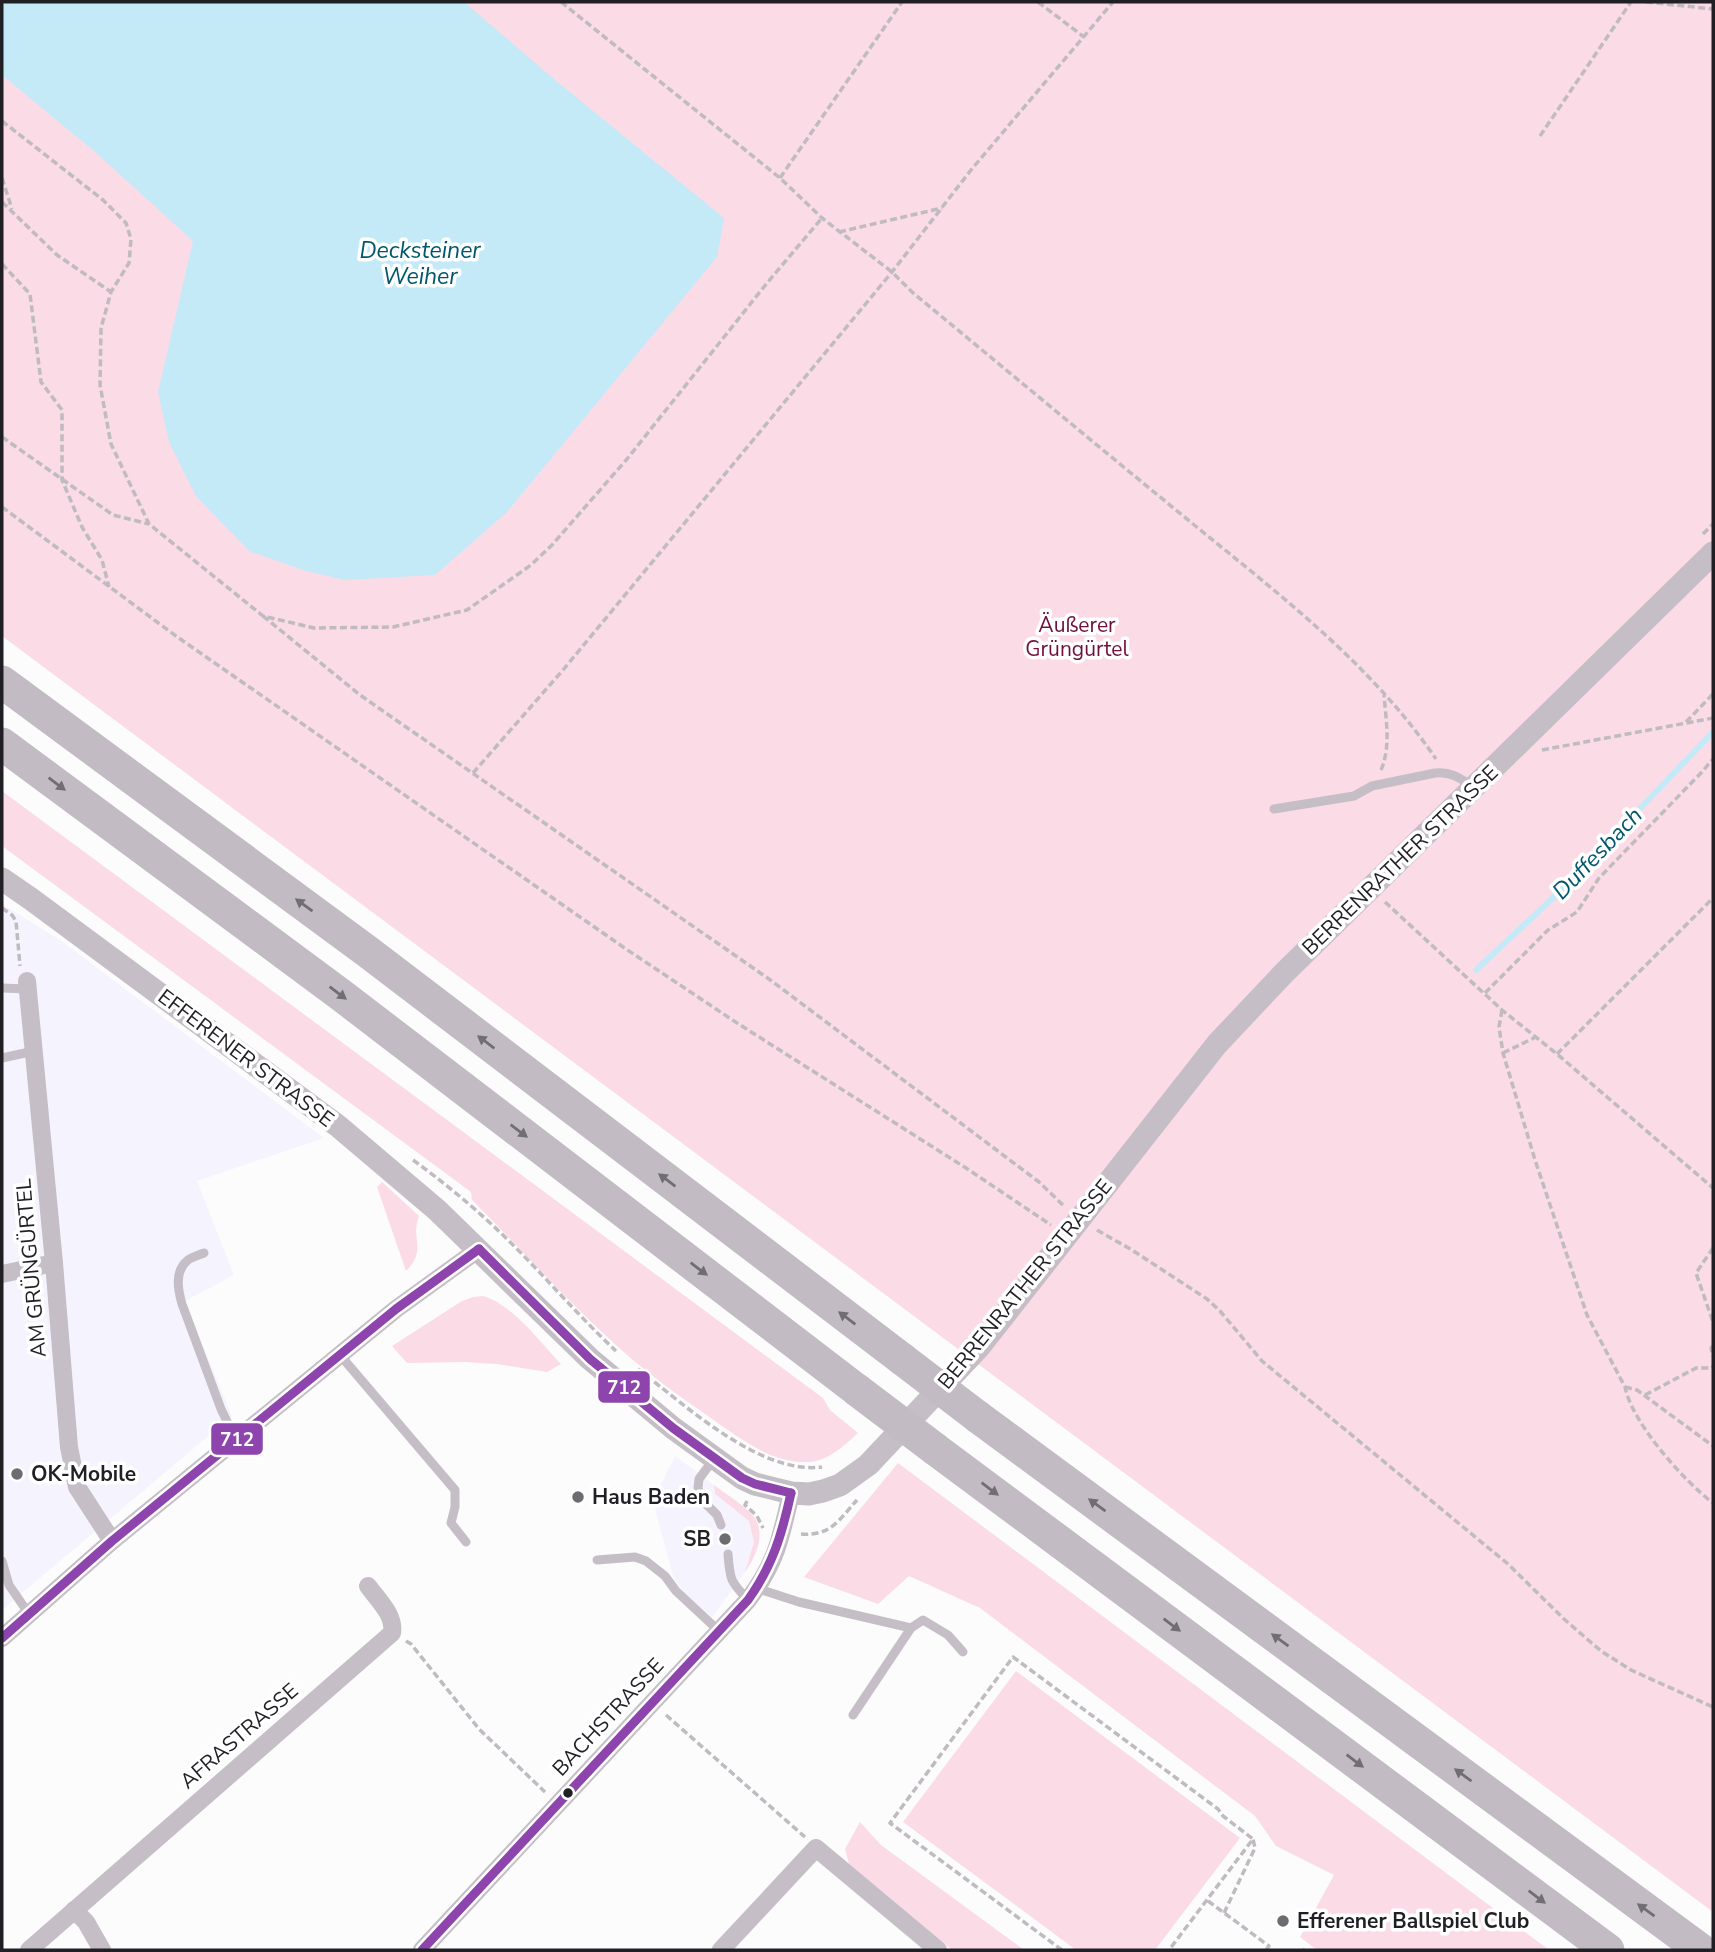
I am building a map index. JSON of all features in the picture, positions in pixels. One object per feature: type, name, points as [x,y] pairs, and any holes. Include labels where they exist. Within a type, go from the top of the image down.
[{"type":"highway","points":[[2,682],[368,952],[978,1417],[1701,1950]]},
{"type":"highway","points":[[2,744],[341,995],[935,1449],[1608,1950]]},
{"type":"street","name":"BERRENRATHER STRASSE","points":[[479,1249],[590,1359],[714,1459],[742,1478],[792,1493],[823,1491],[840,1485],[869,1465],[980,1346],[1217,1044],[1284,974],[1713,553]]},
{"type":"street","name":"EFFERENER STRASSE","points":[[2,879],[338,1126],[438,1210],[479,1249]]},
{"type":"street","name":"AM GRÜNGÜRTEL","points":[[27,985],[72,1468],[78,1487],[112,1541]]},
{"type":"street","points":[[2,1638],[112,1541],[396,1309],[479,1249]]},
{"type":"street","points":[[2,1274],[54,1264]]},
{"type":"street","name":"BACHSTRASSE","points":[[422,1950],[752,1594],[775,1557],[792,1493]]},
{"type":"street","points":[[368,1586],[392,1619],[393,1633]]},
{"type":"street","name":"AFRASTRASSE","points":[[29,1950],[393,1633]]},
{"type":"street","points":[[721,1950],[816,1848],[938,1950]]},
{"type":"street","points":[[74,1910],[86,1922],[102,1950]]},
{"type":"lane","points":[[1274,809],[1354,796],[1375,785],[1445,772],[1473,787]]},
{"type":"lane","points":[[2,988],[27,985]]},
{"type":"lane","points":[[2,1058],[34,1051]]},
{"type":"lane","points":[[204,1253],[187,1261],[179,1273],[178,1287],[221,1409],[236,1440]]},
{"type":"lane","points":[[340,1355],[454,1490],[456,1507],[451,1523],[466,1542]]},
{"type":"lane","points":[[714,1459],[699,1479],[698,1488],[702,1500],[717,1515],[721,1525]]},
{"type":"lane","points":[[728,1554],[732,1583],[752,1594],[911,1628]]},
{"type":"lane","points":[[597,1560],[635,1557],[646,1561],[665,1576],[676,1591],[719,1631]]},
{"type":"lane","points":[[2,1561],[9,1585],[29,1614]]},
{"type":"lane","points":[[853,1715],[911,1628],[923,1620],[948,1635],[963,1652]]},
{"type":"path","points":[[561,2],[780,178],[822,218],[892,272],[912,292],[1284,598],[1346,655],[1400,711],[1445,772]]},
{"type":"path","points":[[780,178],[902,2]]},
{"type":"path","points":[[1038,2],[1084,37]]},
{"type":"path","points":[[473,773],[563,670],[892,272],[971,170],[1113,2]]},
{"type":"path","points":[[1540,136],[1631,2]]},
{"type":"path","points":[[1646,2],[1713,9]]},
{"type":"path","points":[[2,121],[103,200],[126,223],[131,239],[129,263],[111,292],[101,328],[100,385],[111,444],[149,524]]},
{"type":"path","points":[[2,178],[13,212]]},
{"type":"path","points":[[2,202],[57,255],[111,292]]},
{"type":"path","points":[[839,232],[942,208]]},
{"type":"path","points":[[263,616],[314,628],[393,627],[467,610],[531,565],[552,545],[627,459],[822,218]]},
{"type":"path","points":[[2,264],[30,294],[41,382],[62,410],[62,480],[82,527],[102,560],[109,587]]},
{"type":"path","points":[[2,437],[113,515],[149,524],[360,695],[769,979],[1039,1182],[1092,1227],[1207,1299],[1262,1361],[1508,1564],[1601,1651],[1631,1670],[1713,1707]]},
{"type":"path","points":[[2,507],[176,635],[625,949],[1053,1227]]},
{"type":"path","points":[[1375,785],[1386,759],[1384,694]]},
{"type":"path","points":[[1684,723],[1713,694]]},
{"type":"path","points":[[1542,750],[1713,718]]},
{"type":"path","points":[[1485,993],[1548,930],[1577,912],[1599,878],[1713,759]]},
{"type":"path","points":[[1370,889],[1502,1010],[1713,1188]]},
{"type":"path","points":[[1557,1055],[1713,898]]},
{"type":"path","points":[[2,908],[16,921],[20,968],[27,985]]},
{"type":"path","points":[[1502,1010],[1499,1027],[1503,1053],[1535,1160],[1587,1315],[1625,1387],[1638,1420],[1695,1489],[1713,1503]]},
{"type":"path","points":[[1503,1053],[1536,1037]]},
{"type":"path","points":[[1713,1248],[1696,1273],[1713,1322]]},
{"type":"path","points":[[1713,1346],[1713,1356]]},
{"type":"path","points":[[1645,1395],[1696,1368],[1713,1366]]},
{"type":"path","points":[[1625,1387],[1645,1395],[1713,1446]]},
{"type":"path","points":[[766,1457],[799,1468],[820,1468],[831,1464]]},
{"type":"path","points":[[755,1484],[745,1505],[757,1516],[765,1530],[782,1533],[822,1533],[832,1527],[864,1492]]},
{"type":"path","points":[[393,1633],[411,1644],[479,1729],[558,1804]]},
{"type":"path","points":[[1062,1950],[890,1823],[1013,1657],[1218,1809],[1253,1839],[1255,1848],[1224,1913]]},
{"type":"path","points":[[653,1703],[816,1848]]},
{"type":"path","points":[[1169,1950],[1253,1839]]},
{"type":"path","points":[[1207,1900],[1269,1946],[1266,1950]]},
{"type":"shaded area","points":[[2,904],[60,940],[324,1138],[197,1181],[234,1275],[185,1301],[232,1416],[2,1610]]},
{"type":"shaded area","points":[[675,1456],[714,1485],[715,1494],[749,1521],[754,1542],[745,1572],[712,1617],[684,1593],[673,1576],[655,1509],[659,1488]]},
{"type":"green space","name":"Äußerer Grüngürtel","points":[[2,2],[1713,2],[1713,1912],[2,636]]},
{"type":"green space","points":[[2,791],[823,1398],[830,1410],[858,1433],[822,1459],[795,1462],[782,1459],[745,1441],[666,1386],[617,1346],[574,1305],[472,1200],[471,1192],[2,846]]},
{"type":"green space","points":[[382,1182],[419,1216],[416,1256],[406,1271],[377,1187]]},
{"type":"green space","points":[[483,1296],[494,1300],[515,1315],[561,1364],[547,1372],[497,1364],[407,1363],[392,1346],[462,1301]]},
{"type":"green space","points":[[898,1463],[1549,1950],[1317,1950],[1300,1937],[1334,1875],[1276,1846],[1255,1816],[980,1608],[909,1576],[878,1604],[804,1577]]},
{"type":"green space","points":[[714,1485],[748,1511],[759,1527],[758,1547],[745,1572],[754,1542],[749,1521],[715,1494]]},
{"type":"green space","points":[[1016,1671],[1240,1838],[1155,1950],[1076,1950],[903,1822]]},
{"type":"green space","points":[[860,1822],[881,1845],[1024,1950],[952,1950],[849,1864],[845,1849]]},
{"type":"water","name":"Decksteiner Weiher","points":[[2,2],[464,2],[724,218],[717,257],[507,512],[435,575],[345,580],[306,571],[249,551],[196,496],[169,442],[158,392],[193,241],[94,151],[2,75]]},
{"type":"waterway","name":"Duffesbach","points":[[1476,970],[1571,881],[1713,732]]},
{"type":"transit line","name":"712","points":[[479,1249],[590,1359],[673,1428],[742,1478],[791,1493]]},
{"type":"transit line","name":"712","points":[[2,1638],[112,1541],[396,1309],[479,1249]]},
{"type":"transit line","name":"712","points":[[422,1950],[748,1600],[776,1549],[791,1493]]},
{"type":"place","name":"OK-Mobile","points":[[17,1474]]},
{"type":"place","name":"Haus Baden","points":[[578,1497]]},
{"type":"place","name":"SB","points":[[725,1539]]},
{"type":"place","name":"Efferener Ballspiel Club","points":[[1283,1921]]}]
